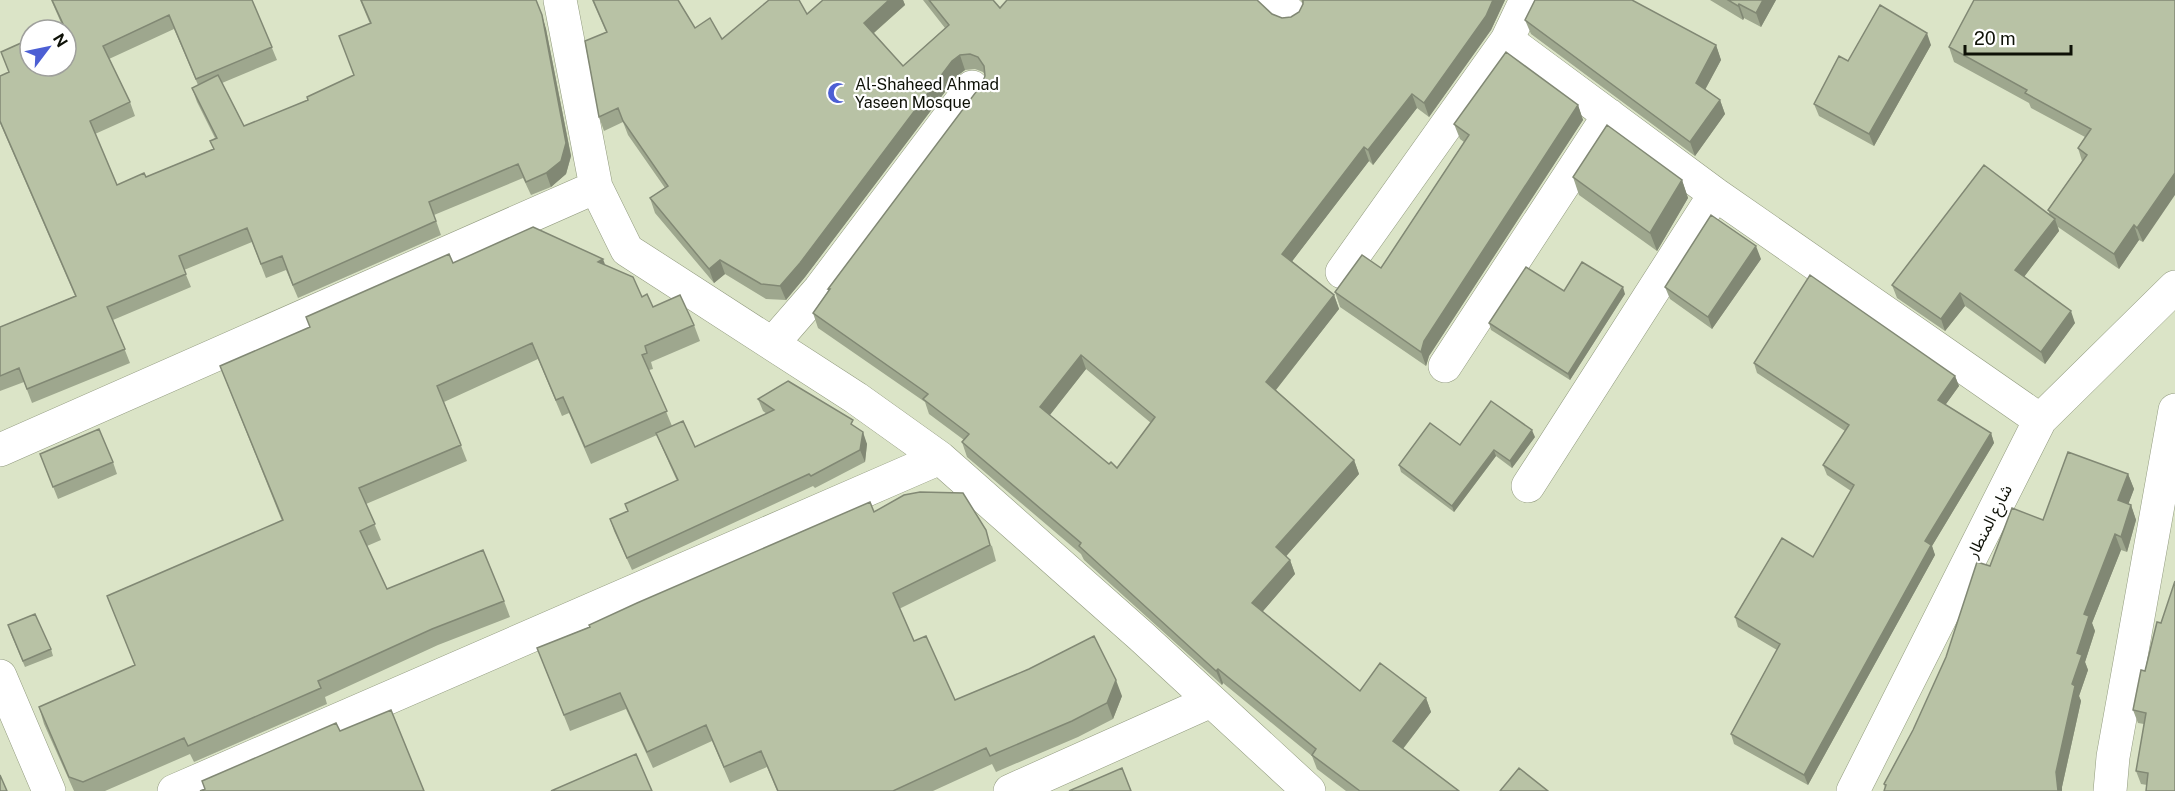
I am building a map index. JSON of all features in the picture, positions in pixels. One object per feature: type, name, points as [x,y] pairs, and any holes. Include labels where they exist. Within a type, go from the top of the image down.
[{"type":"street","points":[[560,0],[596,187],[627,250],[856,398],[940,458],[1212,700],[1309,791]]},
{"type":"street","points":[[1342,272],[1507,40],[1526,0]]},
{"type":"street","points":[[1507,40],[1715,194],[2040,420]]},
{"type":"street","points":[[773,343],[820,289],[972,87]]},
{"type":"street","points":[[1445,366],[1609,115]]},
{"type":"street","points":[[0,450],[596,187]]},
{"type":"street","points":[[1528,486],[1715,194]]},
{"type":"street","name":"شارع المنطار","points":[[1853,791],[2040,420],[2175,287]]},
{"type":"street","points":[[2110,791],[2113,757],[2174,413]]},
{"type":"street","points":[[174,791],[940,458]]},
{"type":"street","points":[[0,676],[49,791]]},
{"type":"street","points":[[1010,791],[1212,700]]},
{"type":"building","points":[[52,0],[252,0],[272,47],[196,79],[169,15],[103,46],[130,102],[90,121],[117,185],[144,173],[146,177],[214,149],[210,141],[217,138],[192,88],[218,75],[244,126],[308,100],[307,97],[354,75],[339,36],[371,23],[361,0],[536,0],[542,15],[566,143],[561,161],[546,173],[526,182],[518,164],[429,202],[436,221],[293,285],[282,256],[261,264],[247,228],[179,256],[186,274],[107,307],[125,349],[27,389],[19,368],[0,376],[0,327],[76,296],[0,121],[0,76],[9,72],[1,52],[18,44],[18,78],[78,78],[78,18],[60,18]]},
{"type":"building","points":[[593,0],[678,0],[695,28],[710,18],[722,39],[769,0],[799,0],[807,14],[823,0],[889,0],[864,23],[903,66],[949,25],[929,0],[993,0],[1000,8],[1007,0],[1257,0],[1272,14],[1282,18],[1291,17],[1299,12],[1303,0],[1493,0],[1486,16],[1424,103],[1412,94],[1368,150],[1364,147],[1282,254],[1334,295],[1266,382],[1354,460],[1276,547],[1290,560],[1252,603],[1360,691],[1380,663],[1426,698],[1393,741],[1459,791],[1360,791],[1312,755],[1316,749],[1218,669],[1216,671],[1079,546],[1081,543],[962,442],[969,434],[923,399],[928,394],[813,313],[830,289],[828,289],[982,84],[985,76],[984,66],[978,57],[970,54],[960,55],[952,61],[800,263],[780,286],[761,284],[720,260],[709,269],[650,198],[668,186],[623,121],[618,108],[599,117],[585,41],[607,32]],"holes":[[[1081,355],[1155,417],[1117,468],[1111,462],[1109,464],[1040,407]]]},
{"type":"building","points":[[1535,0],[1632,0],[1716,45],[1696,83],[1720,100],[1690,142],[1525,20]]},
{"type":"building","points":[[1728,0],[1763,0],[1756,13]]},
{"type":"building","points":[[1974,0],[2175,0],[2175,173],[2137,228],[2134,225],[2114,254],[2048,210],[2087,155],[2078,148],[2091,129],[2025,93],[2027,90],[1949,47]]},
{"type":"building","points":[[1880,5],[1927,33],[1869,134],[1814,104],[1839,56],[1848,61]]},
{"type":"building","points":[[1506,52],[1578,105],[1424,341],[1421,352],[1335,292],[1362,255],[1381,268],[1469,135],[1454,124]]},
{"type":"building","points":[[1607,125],[1682,180],[1650,233],[1573,177]]},
{"type":"building","points":[[1984,165],[2055,219],[2015,270],[2071,311],[2041,352],[1960,293],[1941,319],[1892,285]]},
{"type":"building","points":[[1711,215],[1756,246],[1708,317],[1665,287]]},
{"type":"building","points":[[533,227],[603,259],[598,262],[633,277],[642,297],[647,294],[653,307],[680,295],[694,325],[645,346],[647,353],[642,355],[667,411],[585,447],[563,397],[556,400],[532,343],[437,386],[461,445],[359,488],[375,524],[360,531],[387,589],[483,550],[504,601],[432,629],[318,681],[321,688],[188,746],[184,738],[83,782],[69,777],[39,707],[135,665],[107,596],[283,520],[220,366],[310,327],[306,317],[449,254],[453,263]]},
{"type":"building","points":[[1582,262],[1623,287],[1568,374],[1489,323],[1526,267],[1564,291]]},
{"type":"building","points":[[1810,275],[1955,376],[1938,400],[1991,433],[1925,541],[1931,545],[1804,775],[1731,734],[1780,644],[1735,617],[1782,538],[1813,557],[1854,485],[1823,465],[1849,425],[1754,363]]},
{"type":"building","points":[[788,381],[853,420],[851,424],[863,432],[860,450],[811,476],[809,474],[627,558],[610,519],[628,511],[625,504],[678,480],[656,433],[683,421],[695,447],[774,410],[758,399]]},
{"type":"building","points":[[1491,401],[1532,430],[1510,461],[1494,450],[1452,506],[1399,465],[1430,423],[1460,445]]},
{"type":"building","points":[[99,429],[113,462],[53,487],[40,454]]},
{"type":"building","points":[[2068,452],[2128,474],[2118,500],[2131,505],[2121,537],[2115,534],[2084,614],[2089,616],[2077,653],[2082,655],[2072,684],[2075,686],[2056,772],[2058,791],[1884,791],[1886,785],[1884,784],[1913,730],[1946,657],[1977,562],[1990,566],[2012,508],[2043,520]]},
{"type":"building","points":[[920,492],[963,493],[986,530],[990,545],[893,593],[914,641],[926,636],[955,700],[1029,669],[1094,636],[1116,680],[1107,703],[1072,721],[990,756],[986,748],[893,791],[778,791],[761,751],[724,767],[706,725],[647,752],[620,693],[564,715],[537,648],[590,627],[589,625],[637,603],[870,502],[874,512],[904,495]]},
{"type":"building","points":[[2175,581],[2175,791],[2146,791],[2148,773],[2136,771],[2146,713],[2133,710],[2141,670],[2145,671],[2157,622],[2161,623]]},
{"type":"building","points":[[35,614],[51,649],[23,661],[8,625]]},
{"type":"building","points":[[391,710],[424,791],[200,791],[205,789],[202,781],[336,723],[340,731]]},
{"type":"building","points":[[636,754],[652,791],[551,791]]},
{"type":"building","points":[[1122,768],[1131,791],[1069,791]]},
{"type":"building","points":[[1519,768],[1548,791],[1500,791]]},
{"type":"building","points":[[0,775],[7,791],[0,791]]},
{"type":"place","name":"Al-Shaheed Ahmad Yaseen Mosque","points":[[838,93]]}]
